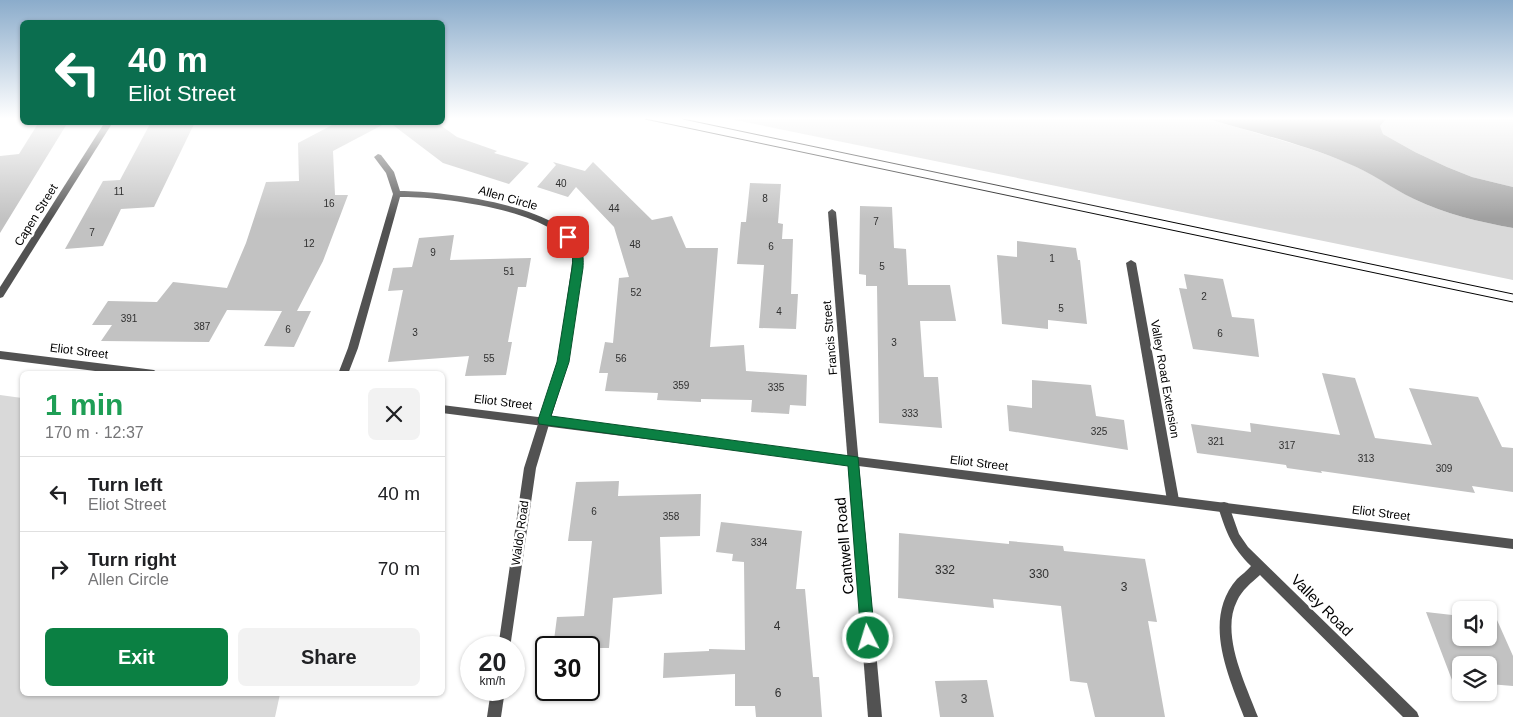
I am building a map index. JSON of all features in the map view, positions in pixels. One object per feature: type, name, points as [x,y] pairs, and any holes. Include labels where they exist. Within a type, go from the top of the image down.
[{"type":"street","name":"Capen Street","points":[[0,295],[90,152]]},
{"type":"street","points":[[344,371],[353,348],[396,194],[390,172],[378,157]]},
{"type":"street","name":"Allen Circle","points":[[396,194],[449,196],[506,209],[532,217],[558,229],[576,246],[577,268],[563,362],[544,420]]},
{"type":"street","name":"Francis Street","points":[[832,212],[854,461]]},
{"type":"street","name":"Valley Road Extension","points":[[1131,263],[1173,500]]},
{"type":"street","name":"Eliot Street","points":[[0,355],[130,371]]},
{"type":"street","name":"Eliot Street","points":[[445,408],[1513,544]]},
{"type":"street","name":"Waldo Road","points":[[506,636],[530,468],[544,420]]},
{"type":"street","name":"Cantwell Road","points":[[854,461],[875,717]]},
{"type":"street","name":"Valley Road","points":[[1224,508],[1234,537],[1244,552],[1412,717]]},
{"type":"street","points":[[1251,717],[1228,654],[1227,618],[1232,600],[1240,586],[1260,566]]},
{"type":"street","points":[[494,717],[496,701]]},
{"type":"shaded area","points":[[894,152],[1320,152],[1357,167],[1414,199],[1438,209],[1475,220],[1513,228],[1513,280]]},
{"type":"shaded area","points":[[1320,152],[1416,152],[1472,177],[1513,187],[1513,228],[1475,220],[1438,209],[1406,195],[1373,175]]},
{"type":"shaded area","points":[[1416,152],[1513,152],[1513,187],[1472,177]]},
{"type":"shaded area","points":[[0,395],[20,398],[20,696],[280,696],[275,717],[0,717]]},
{"type":"building","points":[[49,152],[0,233],[0,156]]},
{"type":"building","points":[[135,152],[180,152],[154,207],[121,209],[103,246],[65,249],[103,181],[120,180]]},
{"type":"building","points":[[298,152],[333,152],[335,195],[348,195],[323,261],[297,311],[311,311],[294,347],[264,346],[282,311],[227,310],[209,342],[101,341],[112,325],[92,325],[108,301],[157,302],[173,282],[227,288],[246,243],[266,182],[299,181]]},
{"type":"building","points":[[429,152],[495,152],[529,163],[509,184],[443,163]]},
{"type":"building","points":[[553,162],[585,171],[593,162],[652,220],[672,216],[686,248],[718,248],[710,347],[744,345],[746,371],[807,375],[806,406],[790,405],[789,414],[751,412],[752,400],[701,399],[701,402],[657,400],[658,393],[605,391],[608,373],[599,373],[605,342],[613,343],[619,278],[629,277],[614,227],[576,187],[568,197],[537,187],[556,165]]},
{"type":"building","points":[[750,183],[781,184],[778,223],[783,224],[782,239],[793,239],[791,294],[798,294],[796,329],[759,328],[764,265],[737,264],[741,222],[746,222]]},
{"type":"building","points":[[860,206],[892,207],[894,248],[906,249],[908,285],[950,285],[956,321],[920,321],[924,377],[938,377],[942,428],[879,423],[877,286],[866,286],[866,275],[859,274]]},
{"type":"building","points":[[454,235],[450,260],[531,258],[526,287],[518,287],[508,342],[512,342],[506,375],[465,376],[469,356],[388,362],[403,290],[388,291],[393,268],[412,267],[419,238]]},
{"type":"building","points":[[1017,241],[1076,248],[1078,260],[1080,260],[1087,324],[1048,320],[1048,329],[1002,324],[997,255],[1017,257]]},
{"type":"building","points":[[1184,274],[1223,279],[1232,317],[1254,319],[1259,357],[1193,349],[1179,288],[1187,289]]},
{"type":"building","points":[[1322,373],[1355,378],[1375,438],[1432,445],[1409,388],[1478,397],[1502,447],[1513,448],[1513,492],[1472,486],[1475,493],[1321,471],[1322,473],[1287,468],[1286,465],[1197,453],[1191,424],[1251,432],[1250,423],[1340,435]]},
{"type":"building","points":[[1032,380],[1091,385],[1096,416],[1124,420],[1128,450],[1009,431],[1007,405],[1032,408]]},
{"type":"building","points":[[619,481],[618,496],[701,494],[700,536],[660,537],[662,594],[613,598],[609,648],[600,648],[600,636],[555,636],[557,617],[584,616],[592,541],[568,541],[576,482]]},
{"type":"building","points":[[721,522],[802,531],[796,589],[805,589],[813,677],[819,677],[822,717],[756,717],[755,706],[735,706],[735,674],[663,678],[664,653],[709,651],[709,649],[745,650],[744,562],[732,561],[733,554],[716,552]]},
{"type":"building","points":[[899,533],[1009,544],[1009,541],[1063,546],[1064,551],[1145,559],[1157,622],[1148,621],[1165,717],[1095,717],[1087,683],[1070,681],[1061,606],[993,599],[994,608],[898,598]]},
{"type":"building","points":[[1426,612],[1452,615],[1452,646],[1497,646],[1497,620],[1513,656],[1513,686],[1497,685],[1497,656],[1452,656],[1452,680]]},
{"type":"building","points":[[987,680],[994,717],[940,717],[935,681]]},
{"type":"tram line","points":[[804,152],[1513,302]]},
{"type":"tram line","points":[[842,152],[1513,294]]},
{"type":"route","points":[[568,237],[576,246],[577,268],[563,362],[544,420],[854,461],[868,638]]}]
